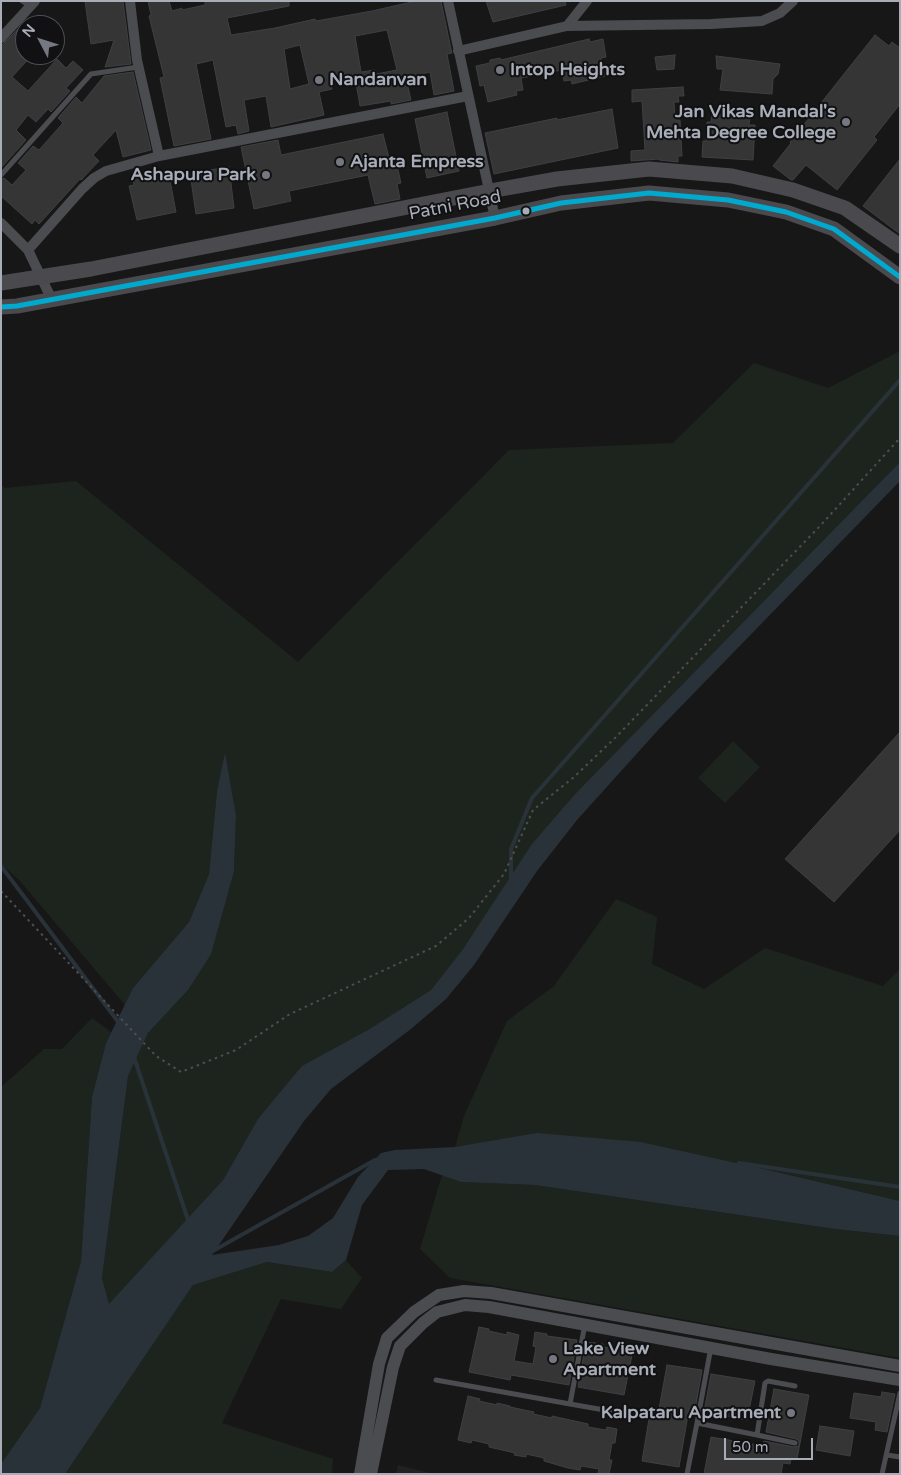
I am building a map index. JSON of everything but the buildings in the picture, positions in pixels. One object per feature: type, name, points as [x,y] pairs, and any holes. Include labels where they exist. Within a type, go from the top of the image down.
[{"type":"main road","name":"Patni Road","points":[[1,283],[91,269],[490,190],[557,179],[649,168],[732,176],[793,190],[845,208],[900,246]]},
{"type":"main road","name":"Patni Road","points":[[1,308],[495,218],[561,203],[649,192],[728,200],[786,212],[834,230],[900,277]]},
{"type":"street","points":[[130,1],[138,67],[159,156]]},
{"type":"street","points":[[448,1],[495,218]]},
{"type":"street","points":[[567,26],[587,1]]},
{"type":"street","points":[[458,51],[567,26],[762,21],[780,13],[794,1]]},
{"type":"street","points":[[1,38],[29,3]]},
{"type":"street","points":[[28,250],[82,190],[94,178],[106,171],[159,156],[468,96]]},
{"type":"street","points":[[1,223],[28,250],[52,300]]},
{"type":"street","points":[[360,1474],[379,1364],[387,1338],[414,1312],[440,1295],[464,1291],[491,1293],[900,1366]]},
{"type":"street","points":[[431,1300],[438,1312]]},
{"type":"street","points":[[371,1474],[393,1368],[400,1346],[423,1323],[438,1312],[465,1305],[489,1307],[770,1359],[900,1380]]},
{"type":"street","points":[[585,1324],[587,1310]]},
{"type":"lane","points":[[1,174],[91,74],[138,67]]},
{"type":"lane","points":[[570,1404],[585,1324]]},
{"type":"lane","points":[[687,1474],[711,1347]]},
{"type":"lane","points":[[436,1380],[610,1411]]},
{"type":"lane","points":[[756,1434],[765,1383],[768,1380],[795,1386]]},
{"type":"lane","points":[[882,1474],[900,1393]]},
{"type":"lane","points":[[697,1423],[794,1443]]},
{"type":"lane","points":[[887,1455],[900,1457]]},
{"type":"path","points":[[1,891],[156,1056],[181,1072],[236,1050],[290,1014],[436,946],[469,918],[504,874],[533,810],[574,777],[615,738],[820,526],[900,438]]},
{"type":"shaded area","points":[[900,351],[900,462],[577,792],[431,990],[368,1030],[258,1119],[223,1180],[109,1305],[102,1278],[128,1076],[148,1033],[188,990],[234,871],[236,815],[225,755],[217,791],[209,874],[189,922],[133,988],[125,1005],[20,881],[1,864],[1,485],[5,488],[76,481],[298,662],[509,450],[673,443],[754,363],[828,388]]},
{"type":"shaded area","points":[[900,462],[900,481],[659,729],[577,820],[537,871],[474,965],[446,999],[411,1029],[331,1089],[304,1121],[212,1255],[279,1245],[308,1236],[333,1218],[358,1177],[381,1153],[395,1150],[455,1147],[537,1133],[641,1142],[900,1201],[900,1236],[835,1229],[535,1185],[461,1182],[424,1169],[388,1170],[362,1205],[346,1260],[332,1272],[267,1262],[193,1285],[65,1474],[1,1474],[1,1464],[40,1408],[81,1261],[92,1097],[106,1043],[133,988],[189,922],[209,874],[217,791],[225,753],[236,815],[234,871],[211,954],[188,990],[148,1033],[128,1076],[102,1278],[109,1304],[223,1180],[258,1119],[302,1066],[368,1030],[431,990],[463,949],[532,844],[577,792]]},
{"type":"shaded area","points":[[733,741],[760,767],[725,803],[698,778]]},
{"type":"shaded area","points":[[616,899],[657,917],[652,964],[704,989],[765,948],[883,986],[900,969],[900,1201],[641,1142],[455,1147],[464,1116],[507,1021],[554,986]]},
{"type":"shaded area","points":[[92,1018],[111,1032],[106,1043],[92,1097],[81,1261],[40,1408],[1,1464],[1,1087],[44,1049],[62,1049]]},
{"type":"shaded area","points":[[442,1175],[461,1182],[535,1185],[835,1229],[900,1236],[900,1358],[450,1278],[420,1249]]},
{"type":"shaded area","points":[[346,1260],[362,1278],[341,1309],[281,1299],[222,1423],[333,1459],[332,1474],[65,1474],[193,1285],[267,1262],[332,1272]]},
{"type":"shaded area","points":[[398,1465],[434,1474],[396,1474]]},
{"type":"waterway","points":[[511,880],[511,849],[532,798],[900,380]]},
{"type":"waterway","points":[[1,866],[119,1023]]},
{"type":"waterway","points":[[134,1057],[189,1223]]},
{"type":"waterway","points":[[211,1252],[375,1160]]},
{"type":"waterway","points":[[739,1163],[900,1187]]},
{"type":"transit line","points":[[1,307],[17,306],[495,218],[561,203],[649,193],[728,200],[786,212],[834,229],[900,277]]},
{"type":"place","name":"Intop Heights","points":[[500,70]]},
{"type":"place","name":"Nandanvan","points":[[319,80]]},
{"type":"place","name":"Jan Vikas Mandal's Mehta Degree College","points":[[846,122]]},
{"type":"place","name":"Ajanta Empress","points":[[340,162]]},
{"type":"place","name":"Ashapura Park","points":[[266,175]]},
{"type":"place","name":"Lake View Apartment","points":[[553,1359]]},
{"type":"place","name":"Kalpataru Apartment","points":[[791,1413]]}]
